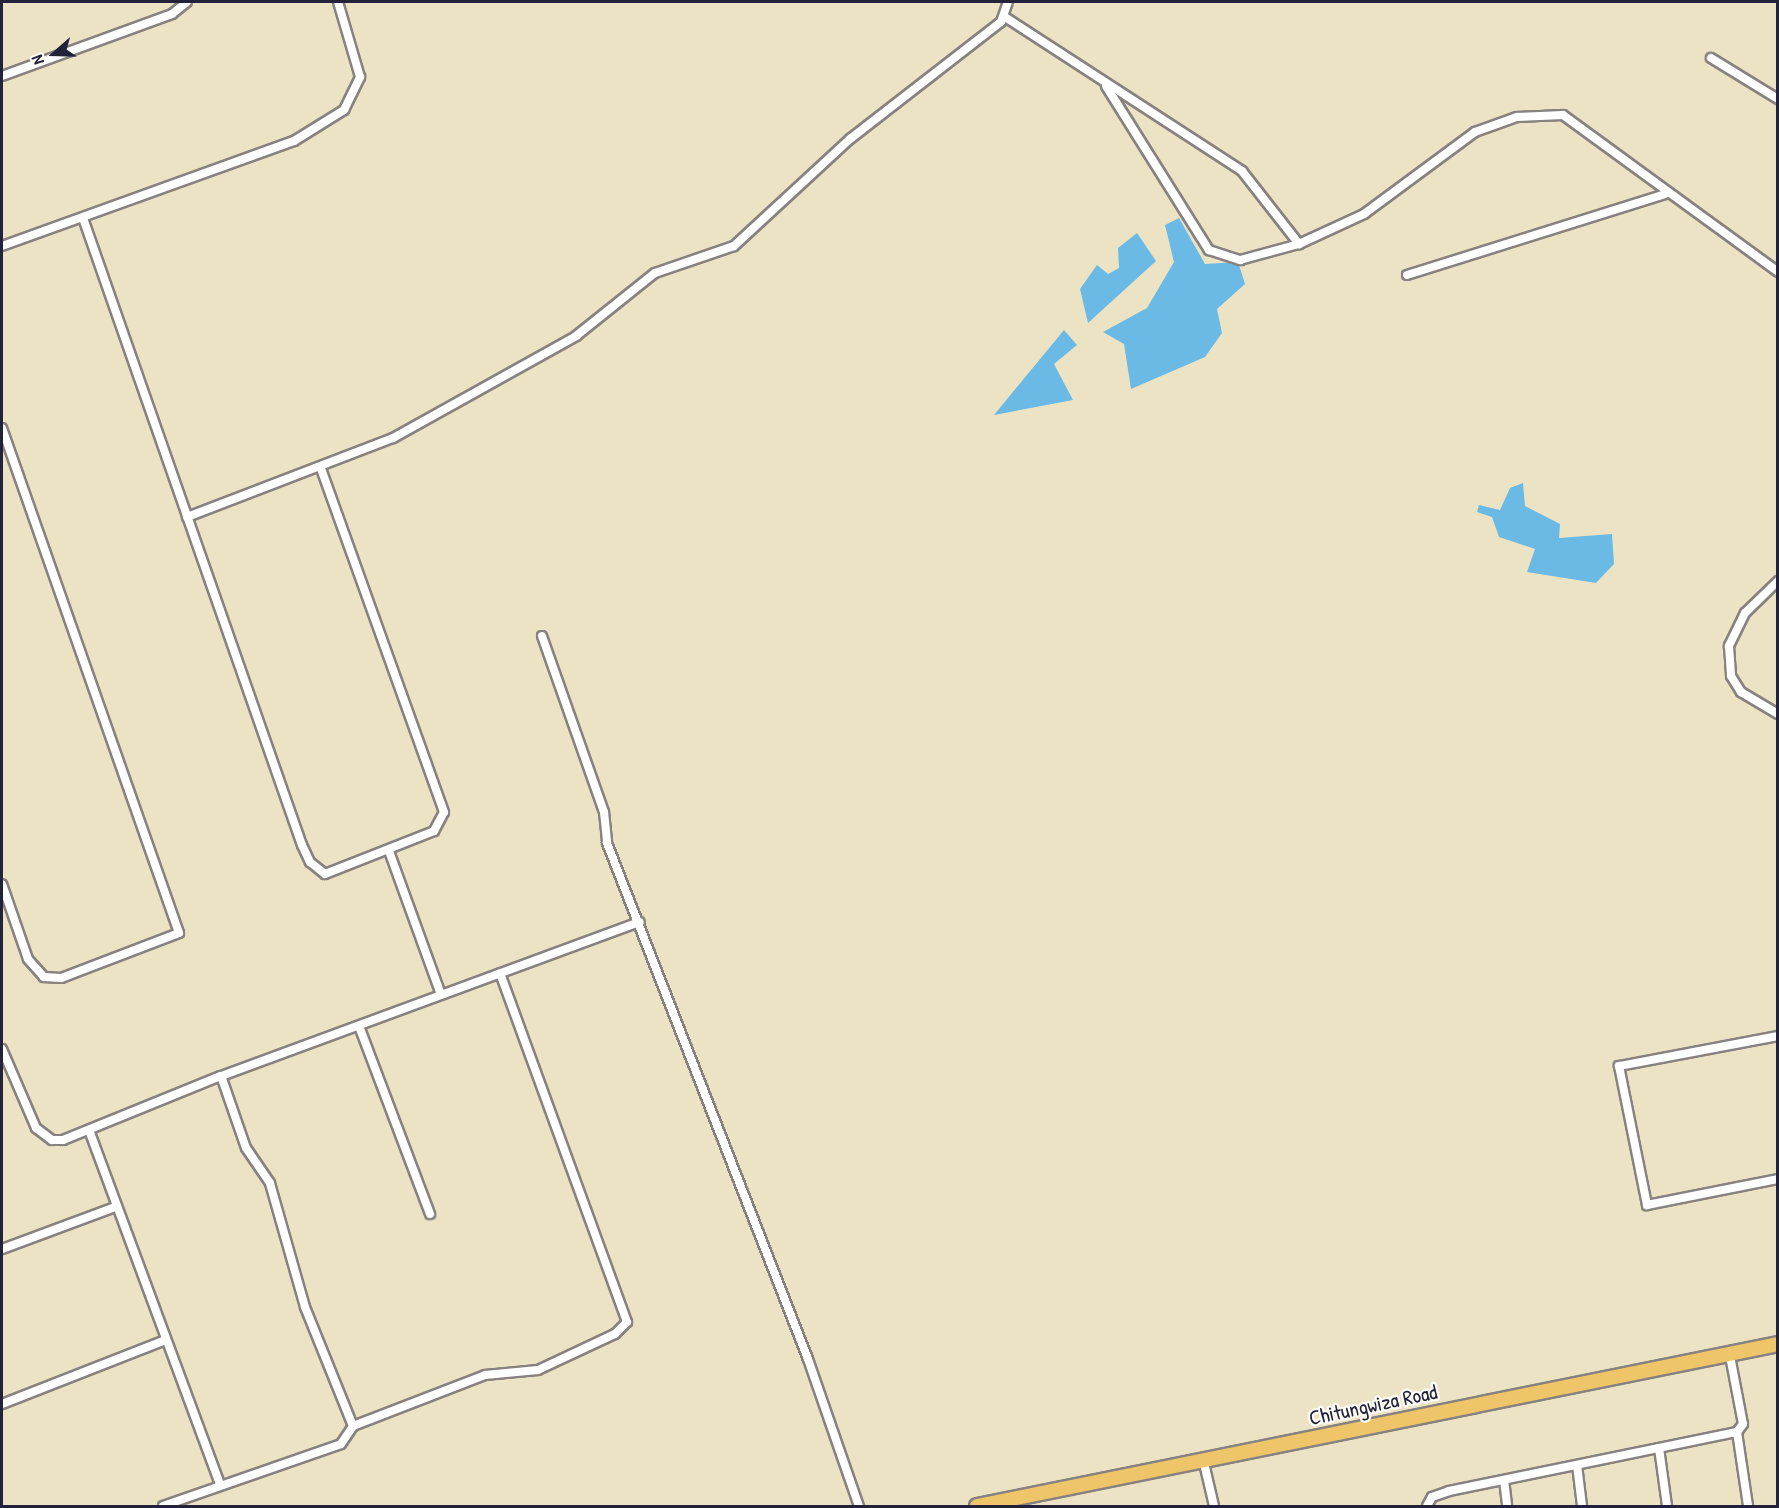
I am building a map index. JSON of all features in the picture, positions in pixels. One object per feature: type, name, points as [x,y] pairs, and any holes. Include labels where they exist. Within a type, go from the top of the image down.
[{"type":"main road","name":"Chitungwiza Road","points":[[977,1506],[1204,1463],[1568,1384],[1730,1356],[1778,1344]]},
{"type":"street","points":[[2,76],[172,14],[187,2]]},
{"type":"street","points":[[2,246],[294,141],[344,110],[360,77],[338,2]]},
{"type":"street","points":[[187,517],[321,469],[393,438],[528,365],[576,336],[655,273],[739,243],[850,139],[1005,17],[1008,2]]},
{"type":"street","points":[[1005,17],[1242,171],[1299,244]]},
{"type":"street","points":[[1711,58],[1778,99]]},
{"type":"street","points":[[1105,84],[1209,250],[1240,260],[1299,244],[1365,214],[1474,132],[1517,117],[1563,116],[1665,194],[1778,272]]},
{"type":"street","points":[[1407,275],[1665,194]]},
{"type":"street","points":[[83,218],[309,862],[332,874],[434,831],[444,812],[321,469]]},
{"type":"street","points":[[2,428],[179,933],[61,978],[44,977],[28,959],[2,884]]},
{"type":"street","points":[[1778,581],[1745,613],[1729,646],[1731,676],[1741,692],[1778,714]]},
{"type":"street","points":[[542,636],[604,812],[607,843],[640,922],[860,1506]]},
{"type":"street","points":[[389,851],[441,995]]},
{"type":"street","points":[[2,1049],[36,1128],[52,1140],[90,1130],[221,1076],[640,922]]},
{"type":"street","points":[[163,1506],[220,1484],[341,1444],[354,1426],[486,1375],[538,1370],[615,1335],[627,1322],[500,973]]},
{"type":"street","points":[[359,1026],[430,1214]]},
{"type":"street","points":[[1778,1036],[1619,1066],[1647,1205],[1778,1179]]},
{"type":"street","points":[[221,1076],[246,1148],[270,1183],[305,1307],[354,1426]]},
{"type":"street","points":[[90,1130],[163,1341],[220,1484]]},
{"type":"street","points":[[2,1249],[115,1207]]},
{"type":"street","points":[[2,1404],[163,1341]]},
{"type":"street","points":[[1427,1506],[1438,1495],[1737,1432],[1743,1424],[1730,1356]]},
{"type":"street","points":[[1737,1432],[1748,1506]]},
{"type":"street","points":[[1659,1448],[1666,1506]]},
{"type":"street","points":[[1204,1463],[1214,1506]]},
{"type":"street","points":[[1577,1465],[1582,1506]]},
{"type":"street","points":[[1504,1480],[1508,1506]]},
{"type":"water","points":[[1179,218],[1205,264],[1238,262],[1245,284],[1217,309],[1222,333],[1205,357],[1131,389],[1124,344],[1103,332],[1147,308],[1174,262],[1165,225]]},
{"type":"water","points":[[1137,233],[1156,261],[1088,323],[1080,289],[1097,265],[1108,274],[1119,268],[1118,248]]},
{"type":"water","points":[[1064,330],[1077,345],[1054,364],[1073,400],[994,415]]},
{"type":"water","points":[[1523,483],[1525,506],[1560,524],[1559,538],[1612,534],[1614,564],[1596,583],[1527,572],[1535,549],[1499,537],[1492,517],[1477,512],[1479,505],[1500,510],[1510,488]]}]
